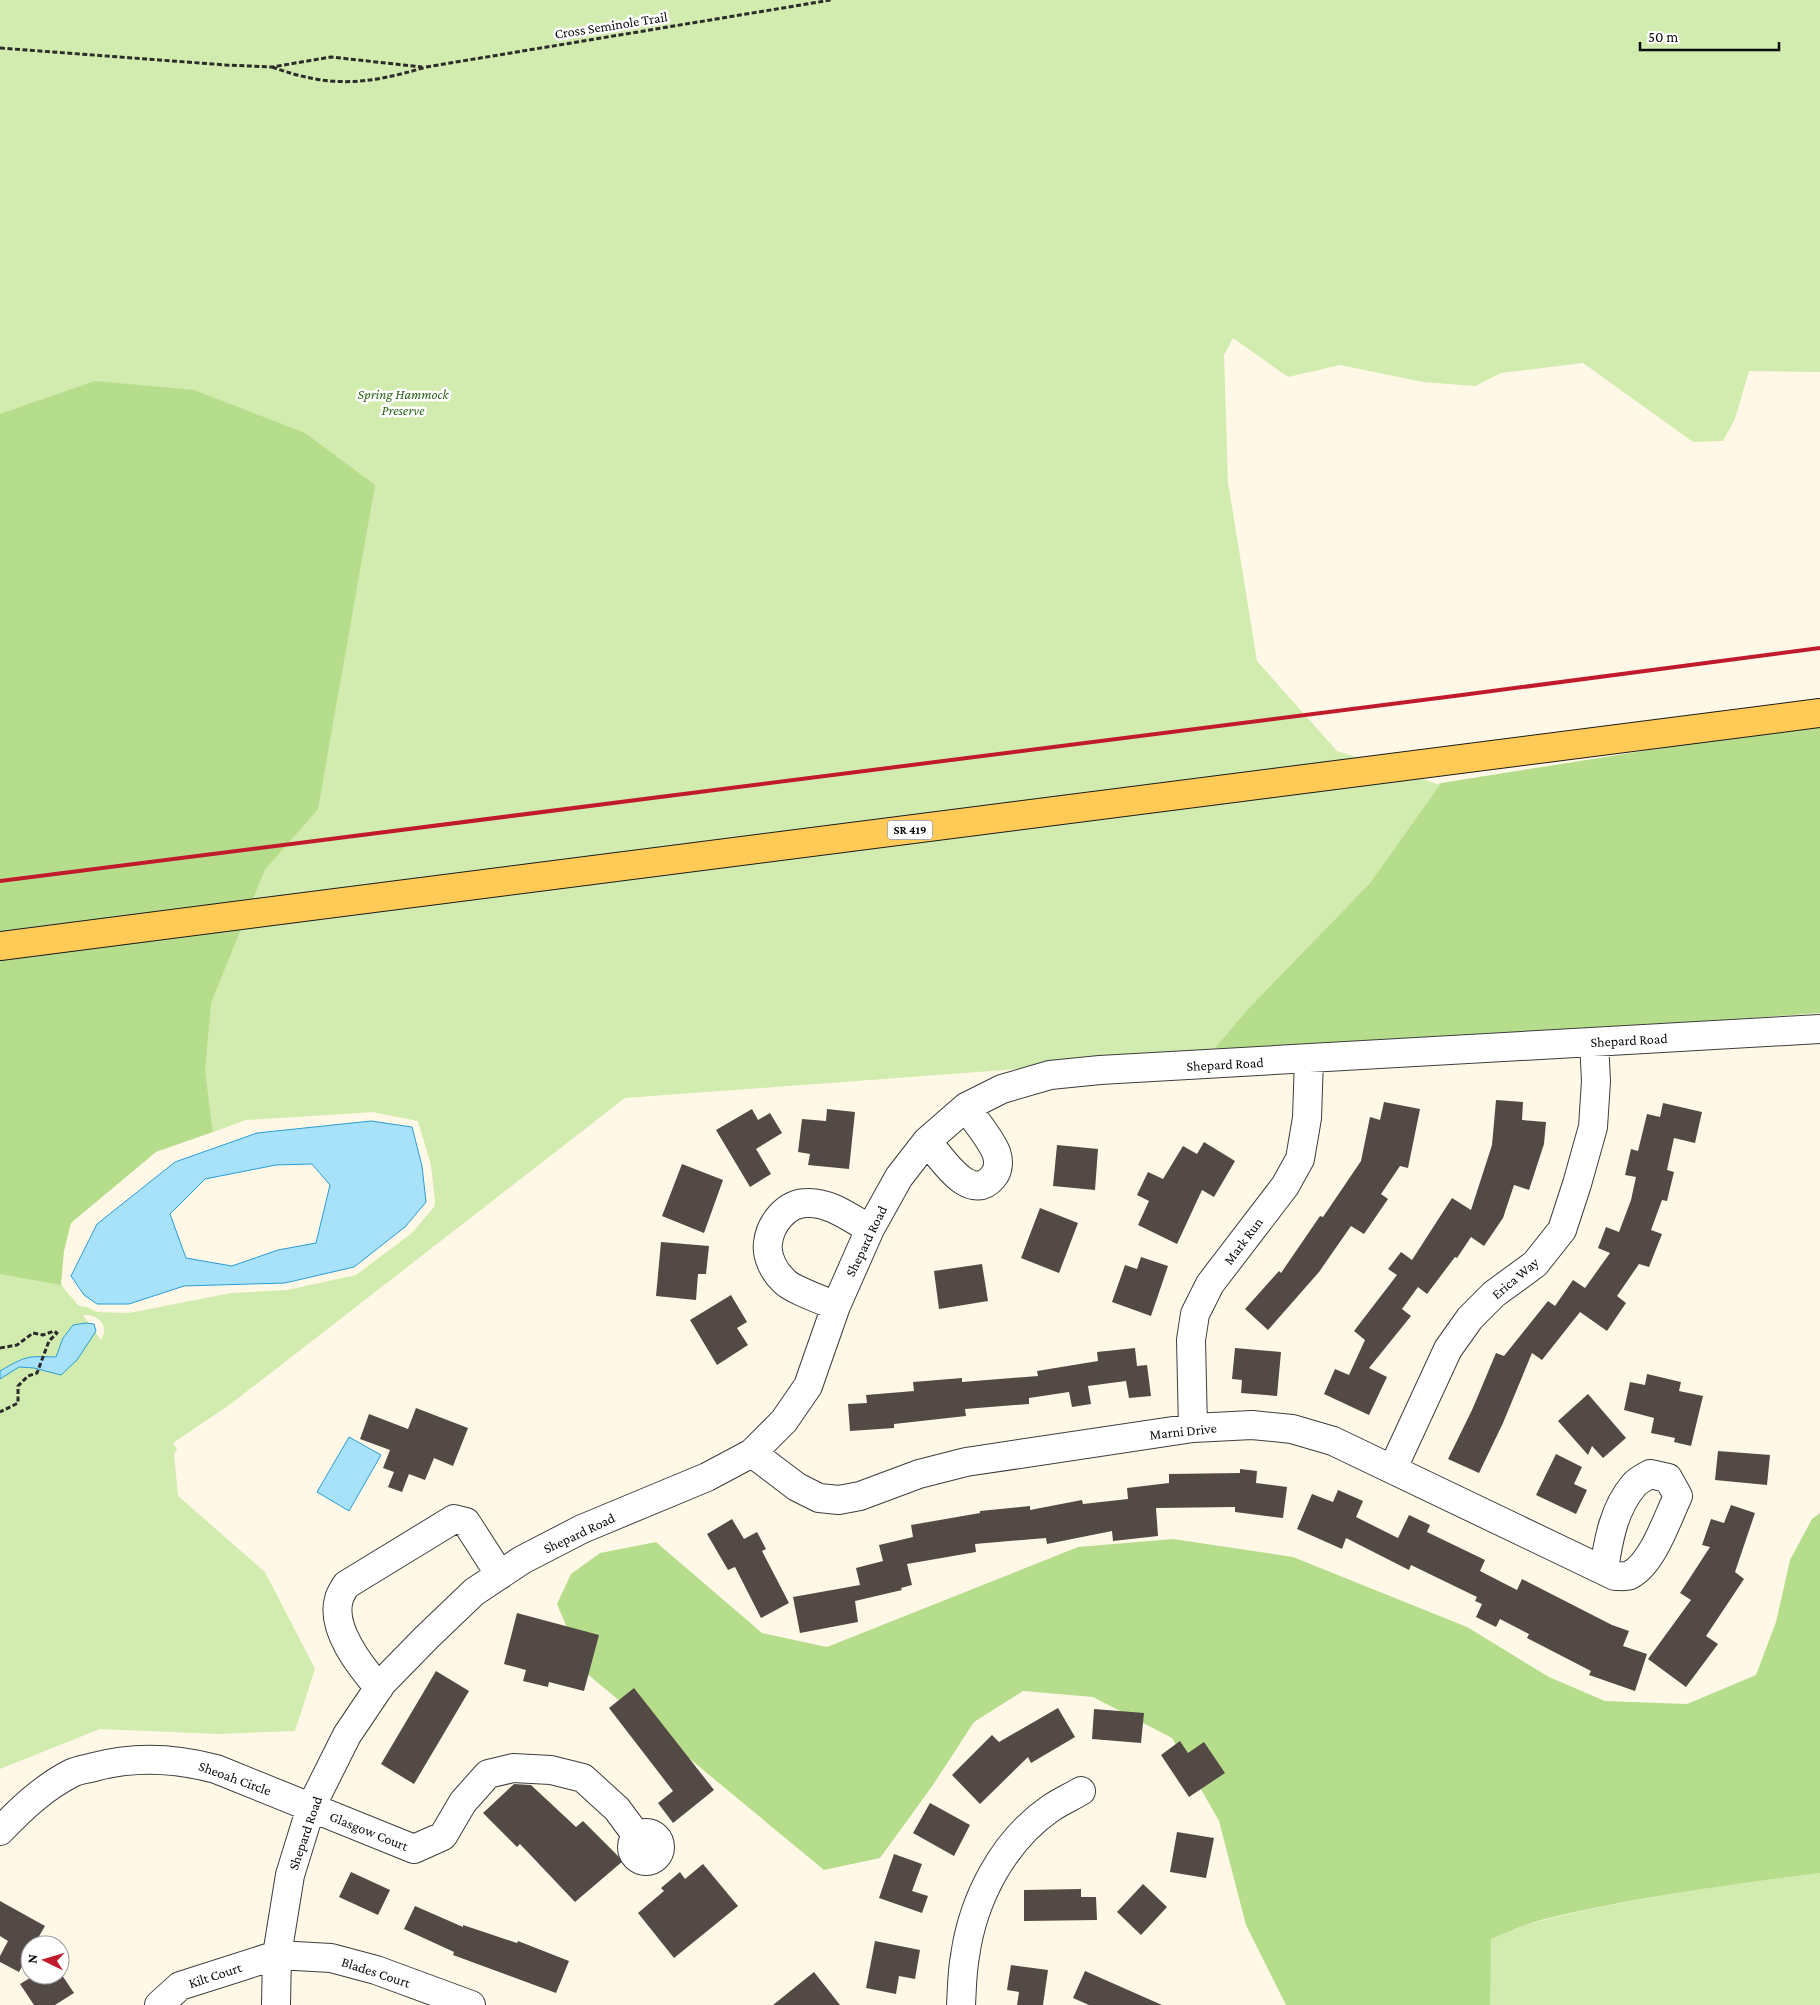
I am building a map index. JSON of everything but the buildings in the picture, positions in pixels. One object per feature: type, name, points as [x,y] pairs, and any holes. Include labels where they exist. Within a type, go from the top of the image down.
[{"type":"main road","name":"SR 419","points":[[0,946],[1820,713]]},
{"type":"street","name":"Shepard Road","points":[[276,2005],[277,1955],[290,1875],[311,1807],[346,1735],[379,1688],[427,1636],[474,1592],[522,1560],[582,1529],[707,1477],[752,1453],[784,1421],[808,1386],[836,1306],[870,1229],[899,1177],[927,1141],[966,1107],[1002,1089],[1050,1075],[1100,1070],[1820,1029]]},
{"type":"street","name":"Erica Way","points":[[1393,1468],[1448,1349],[1470,1318],[1494,1294],[1535,1264],[1562,1230],[1593,1126],[1596,1081],[1594,1042]]},
{"type":"street","name":"Mark Run","points":[[1193,1428],[1191,1340],[1195,1314],[1210,1284],[1284,1186],[1300,1159],[1308,1118],[1309,1059]]},
{"type":"street","points":[[927,1141],[958,1178],[969,1184],[979,1186],[988,1183],[995,1175],[998,1163],[996,1152],[966,1107]]},
{"type":"street","points":[[836,1306],[784,1282],[771,1263],[767,1244],[774,1222],[790,1207],[805,1202],[824,1204],[870,1229]]},
{"type":"street","name":"Marni Drive","points":[[752,1453],[797,1487],[819,1498],[839,1500],[860,1496],[919,1474],[966,1462],[1193,1428],[1252,1425],[1292,1429],[1333,1441],[1393,1468],[1604,1570]]},
{"type":"street","points":[[379,1688],[359,1665],[343,1633],[338,1618],[339,1599],[346,1585],[454,1519],[466,1522],[500,1575]]},
{"type":"street","name":"Sheoah Circle","points":[[0,1831],[27,1803],[72,1773],[112,1762],[148,1759],[188,1762],[216,1769],[311,1807]]},
{"type":"street","name":"Glasgow Court","points":[[311,1807],[414,1849],[443,1836],[463,1802],[488,1774],[513,1768],[551,1770],[583,1778],[616,1809],[637,1836]]},
{"type":"street","points":[[961,2005],[964,1956],[975,1910],[994,1871],[1021,1834],[1050,1808],[1081,1791]]},
{"type":"street","name":"Kilt Court","points":[[159,2005],[180,1986],[277,1955]]},
{"type":"street","name":"Blades Court","points":[[277,1955],[331,1958],[376,1970],[471,2005]]},
{"type":"path","name":"Cross Seminole Trail","points":[[426,67],[831,0]]},
{"type":"path","points":[[0,48],[272,67],[311,79],[358,82],[404,74],[426,67]]},
{"type":"path","points":[[272,67],[331,57],[426,67]]},
{"type":"path","points":[[0,1348],[17,1345],[32,1333],[43,1335],[54,1331],[56,1333],[49,1341],[37,1372],[28,1376],[18,1386],[18,1403],[0,1412]]},
{"type":"green space","name":"Spring Hammock Preserve","points":[[0,0],[1820,0],[1820,372],[1749,371],[1735,419],[1723,441],[1693,442],[1583,363],[1501,373],[1475,386],[1423,382],[1340,365],[1288,377],[1233,338],[1224,355],[1228,482],[1257,661],[1337,751],[1369,761],[251,904],[265,870],[307,821],[0,861]]},
{"type":"green space","points":[[95,381],[194,390],[305,433],[375,485],[318,809],[265,870],[251,904],[0,936],[0,414]]},
{"type":"green space","points":[[1820,723],[1820,1013],[1313,1050],[1209,1055],[1247,1010],[1370,883],[1441,783]]},
{"type":"green space","points":[[1411,775],[1437,784],[1441,783],[1370,883],[1247,1010],[1209,1055],[625,1098],[232,1403],[173,1443],[177,1449],[174,1454],[178,1496],[265,1572],[315,1669],[295,1731],[217,1734],[100,1729],[0,1769],[0,1198],[66,1291],[79,1306],[87,1307],[97,1312],[129,1313],[231,1293],[287,1290],[356,1275],[412,1233],[434,1207],[431,1165],[418,1121],[372,1112],[246,1120],[213,1132],[209,1101],[0,986],[243,924]],"holes":[[[83,1315],[98,1319],[103,1325],[104,1330],[101,1340]]]},
{"type":"green space","points":[[243,924],[211,1003],[205,1071],[213,1132],[156,1152],[71,1223],[64,1251],[61,1285],[0,1274],[0,956]]},
{"type":"green space","points":[[1820,1513],[1820,1873],[1716,1887],[1613,1904],[1531,1923],[1491,1939],[1490,2005],[1286,2005],[1246,1925],[1219,1821],[1172,1738],[1093,1697],[1023,1691],[974,1722],[933,1785],[880,1858],[824,1870],[586,1673],[557,1604],[571,1574],[600,1553],[656,1542],[762,1633],[827,1647],[1078,1547],[1173,1539],[1293,1557],[1467,1627],[1549,1677],[1605,1701],[1687,1704],[1756,1675],[1776,1622],[1790,1560],[1812,1519]]},
{"type":"green space","points":[[1820,1873],[1820,2005],[1490,2005],[1490,1939],[1537,1922],[1647,1898]]},
{"type":"water","points":[[371,1121],[412,1127],[422,1166],[426,1202],[405,1227],[354,1267],[285,1283],[184,1286],[129,1304],[97,1304],[84,1295],[71,1276],[97,1224],[175,1162],[257,1133]],"holes":[[[312,1164],[330,1185],[316,1243],[278,1250],[232,1266],[186,1258],[170,1214],[205,1179],[276,1165]]]},
{"type":"water","points":[[94,1324],[96,1331],[77,1360],[61,1375],[34,1368],[19,1367],[0,1379],[0,1371],[21,1360],[32,1357],[56,1357],[63,1338],[73,1325]]},
{"type":"water","points":[[349,1437],[381,1455],[349,1511],[317,1492]]},
{"type":"railway","points":[[0,881],[1820,648]]}]
